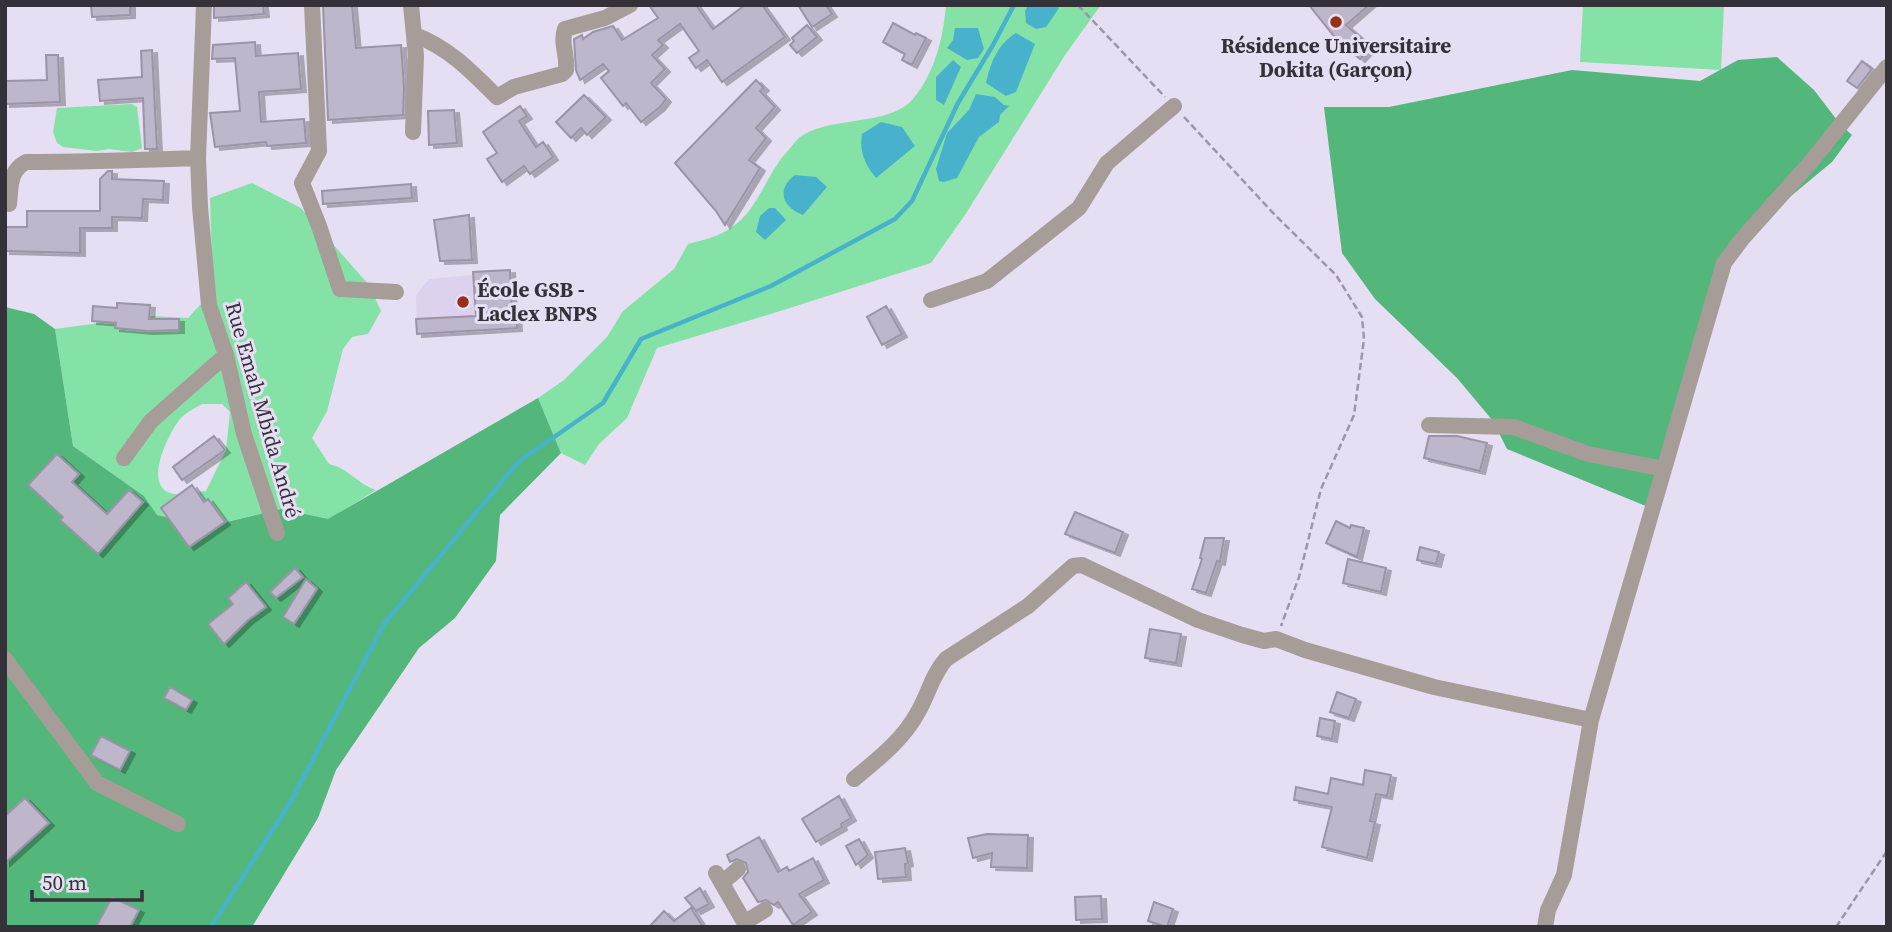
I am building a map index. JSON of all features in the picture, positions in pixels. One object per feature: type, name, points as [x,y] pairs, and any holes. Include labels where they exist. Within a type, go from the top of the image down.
[{"type":"street","name":"Rue Emah Mbida André","points":[[204,5],[198,158],[209,305],[226,355],[244,433],[277,533]]},
{"type":"street","points":[[312,5],[319,151],[302,183],[340,289],[396,292]]},
{"type":"street","points":[[411,5],[416,56],[413,132]]},
{"type":"street","points":[[415,35],[446,49],[497,97],[514,86],[562,74],[567,63],[563,48],[565,29],[605,18],[630,5]]},
{"type":"street","points":[[1545,927],[1548,910],[1563,875],[1591,720],[1724,263],[1810,163],[1887,67]]},
{"type":"street","points":[[931,300],[987,282],[1079,208],[1107,163],[1174,106]]},
{"type":"street","points":[[9,204],[12,175],[18,166],[26,162],[198,158]]},
{"type":"street","points":[[124,458],[151,421],[226,355]]},
{"type":"street","points":[[1429,425],[1514,427],[1587,454],[1664,470]]},
{"type":"street","points":[[854,779],[907,731],[919,711],[937,668],[946,659],[1028,606],[1073,566],[1082,565],[1198,620],[1264,641],[1276,639],[1434,687],[1591,720]]},
{"type":"street","points":[[5,659],[97,783],[178,824]]},
{"type":"street","points":[[738,869],[719,878],[746,924],[765,910]]},
{"type":"path","points":[[1078,5],[1275,215],[1336,275],[1362,317],[1364,339],[1354,415],[1321,489],[1299,577],[1276,639]]},
{"type":"path","points":[[1836,927],[1887,851]]},
{"type":"shaded area","name":"École GSB - Laclex BNPS","points":[[510,270],[512,309],[516,313],[517,328],[417,334],[416,295],[429,279]]},
{"type":"green space","points":[[946,5],[1101,5],[1065,55],[965,215],[931,263],[657,348],[627,418],[599,444],[585,465],[561,453],[538,398],[564,380],[607,337],[623,311],[674,269],[688,244],[711,238],[741,220],[755,203],[778,163],[800,137],[830,125],[890,113],[903,108],[913,99],[927,78],[937,55]]},
{"type":"green space","points":[[1583,5],[1724,5],[1721,70],[1580,62]]},
{"type":"green space","points":[[1777,57],[1814,90],[1852,135],[1832,162],[1756,225],[1725,261],[1653,509],[1507,449],[1493,421],[1457,378],[1375,299],[1342,253],[1324,107],[1389,107],[1572,70],[1700,81],[1738,60]]},
{"type":"green space","points":[[132,104],[137,107],[142,148],[132,152],[109,149],[97,151],[63,147],[57,143],[53,132],[57,108]]},
{"type":"green space","points":[[252,183],[301,208],[369,285],[381,311],[368,334],[352,337],[343,349],[327,411],[312,438],[329,464],[376,490],[328,520],[281,509],[206,527],[156,515],[144,496],[73,446],[55,329],[150,316],[188,318],[213,291],[210,198]],"holes":[[[202,404],[222,404],[230,412],[226,450],[206,491],[174,494],[164,490],[159,482],[160,460],[175,426],[180,419]]]},
{"type":"green space","points":[[5,307],[34,314],[55,329],[73,446],[144,496],[157,515],[206,527],[281,509],[328,519],[538,398],[561,453],[500,515],[496,561],[455,618],[419,648],[336,770],[318,818],[252,927],[5,927]]},
{"type":"water","points":[[1028,5],[1057,5],[1059,8],[1046,27],[1036,29],[1026,23],[1025,11]]},
{"type":"water","points":[[955,28],[978,28],[984,49],[978,58],[967,60],[947,48],[953,40]]},
{"type":"water","points":[[1016,33],[1035,44],[1016,92],[1006,96],[986,83],[996,55],[1004,43]]},
{"type":"water","points":[[953,60],[961,67],[944,105],[936,100],[936,77]]},
{"type":"water","points":[[976,94],[995,97],[1009,106],[1000,115],[999,122],[979,137],[957,178],[939,181],[936,169],[947,133],[969,110]]},
{"type":"water","points":[[881,122],[902,127],[915,146],[876,178],[864,158],[861,140],[862,134]]},
{"type":"water","points":[[795,175],[816,177],[827,187],[803,215],[790,207],[784,197],[785,186]]},
{"type":"water","points":[[769,208],[775,208],[786,220],[765,240],[756,232],[760,216]]},
{"type":"building","points":[[91,5],[130,5],[130,15],[92,17]]},
{"type":"building","points":[[214,5],[263,5],[264,14],[214,18]]},
{"type":"building","points":[[323,5],[352,5],[356,48],[401,45],[403,115],[328,120]]},
{"type":"building","points":[[649,5],[696,5],[713,29],[745,5],[762,5],[785,37],[722,82],[707,60],[696,68],[689,58],[699,51],[680,24],[658,40],[663,45],[652,55],[665,69],[651,83],[666,99],[641,122],[626,103],[623,106],[601,78],[609,71],[603,64],[580,80],[576,70],[574,39],[582,35],[583,39],[593,32],[613,26],[622,40],[658,18]]},
{"type":"building","points":[[798,5],[826,5],[832,14],[812,27]]},
{"type":"building","points":[[1309,5],[1369,5],[1346,25],[1371,47],[1360,59],[1333,35]]},
{"type":"building","points":[[893,23],[926,38],[912,65],[902,60],[905,54],[883,42]]},
{"type":"building","points":[[807,25],[817,37],[797,53],[790,45],[794,41],[792,38]]},
{"type":"building","points":[[255,42],[256,56],[298,53],[301,89],[259,92],[261,122],[304,119],[306,143],[267,146],[266,142],[215,147],[210,113],[240,111],[235,58],[212,59],[213,45]]},
{"type":"building","points":[[152,50],[157,149],[145,149],[143,98],[100,101],[98,80],[142,77],[141,51]]},
{"type":"building","points":[[46,55],[58,55],[60,102],[5,104],[5,81],[47,80]]},
{"type":"building","points":[[1862,61],[1872,69],[1857,88],[1847,81]]},
{"type":"building","points":[[756,80],[764,88],[760,91],[775,107],[756,128],[766,138],[749,160],[760,168],[725,225],[675,163]]},
{"type":"building","points":[[584,95],[606,117],[587,135],[581,128],[571,138],[556,122]]},
{"type":"building","points":[[520,106],[527,116],[519,121],[536,147],[543,142],[553,157],[530,174],[524,166],[502,182],[487,159],[497,153],[483,132]]},
{"type":"building","points":[[454,110],[457,143],[429,145],[428,111]]},
{"type":"building","points":[[108,171],[112,171],[112,179],[164,181],[163,200],[143,199],[142,218],[112,217],[112,228],[80,228],[80,253],[5,251],[5,227],[27,227],[27,211],[100,211],[100,179]]},
{"type":"building","points":[[411,184],[412,198],[323,204],[322,191]]},
{"type":"building","points":[[469,215],[472,260],[440,261],[434,220]]},
{"type":"building","points":[[510,270],[512,313],[516,313],[517,328],[417,334],[416,319],[476,316],[473,272]]},
{"type":"building","points":[[117,303],[150,305],[149,319],[179,319],[179,330],[115,328],[116,323],[92,321],[93,306],[117,308]]},
{"type":"building","points":[[886,306],[902,334],[882,345],[867,317]]},
{"type":"building","points":[[214,436],[225,450],[182,480],[173,467]]},
{"type":"building","points":[[1429,436],[1457,436],[1487,443],[1480,471],[1424,458]]},
{"type":"building","points":[[57,454],[79,474],[72,482],[107,514],[129,490],[143,502],[98,554],[60,520],[63,517],[28,485]]},
{"type":"building","points":[[192,485],[204,502],[208,499],[225,522],[189,547],[161,508]]},
{"type":"building","points":[[1075,512],[1123,532],[1115,553],[1065,534]]},
{"type":"building","points":[[1336,521],[1350,528],[1351,525],[1364,528],[1357,557],[1326,543]]},
{"type":"building","points":[[1205,538],[1224,538],[1220,562],[1217,561],[1206,593],[1192,589],[1202,559],[1200,558]]},
{"type":"building","points":[[1420,547],[1439,552],[1436,564],[1417,560]]},
{"type":"building","points":[[1348,559],[1386,568],[1381,592],[1343,583]]},
{"type":"building","points":[[295,568],[303,577],[276,598],[270,592]]},
{"type":"building","points":[[306,579],[317,589],[294,624],[283,617]]},
{"type":"building","points":[[246,582],[266,607],[224,644],[208,624],[233,604],[228,598]]},
{"type":"building","points":[[1150,629],[1181,634],[1176,663],[1145,658]]},
{"type":"building","points":[[170,687],[192,700],[186,710],[164,698]]},
{"type":"building","points":[[1337,692],[1356,699],[1349,718],[1330,712]]},
{"type":"building","points":[[1320,718],[1335,721],[1332,739],[1317,736]]},
{"type":"building","points":[[101,736],[130,751],[120,770],[91,755]]},
{"type":"building","points":[[1365,770],[1391,775],[1387,796],[1376,794],[1370,821],[1375,822],[1367,858],[1322,847],[1332,807],[1294,800],[1296,787],[1328,794],[1331,778],[1363,785]]},
{"type":"building","points":[[839,796],[851,818],[841,824],[842,827],[816,842],[802,819]]},
{"type":"building","points":[[25,798],[49,823],[5,863],[5,816]]},
{"type":"building","points":[[987,834],[1028,835],[1027,868],[991,867],[992,853],[973,858],[968,838]]},
{"type":"building","points":[[759,837],[778,872],[787,867],[789,871],[813,858],[824,880],[799,894],[812,912],[793,925],[778,902],[774,905],[766,900],[758,902],[743,878],[748,872],[746,863],[737,859],[730,862],[727,855]]},
{"type":"building","points":[[859,839],[868,855],[856,865],[846,846]]},
{"type":"building","points":[[905,848],[908,863],[905,864],[906,877],[878,879],[875,852]]},
{"type":"building","points":[[700,888],[709,904],[696,911],[685,898]]},
{"type":"building","points":[[1101,896],[1102,919],[1076,920],[1075,897]]},
{"type":"building","points":[[112,897],[139,910],[130,927],[96,927]]},
{"type":"building","points":[[1154,902],[1173,909],[1167,927],[1148,921]]},
{"type":"building","points":[[691,908],[703,927],[649,927],[664,911],[674,921]]},
{"type":"waterway","points":[[211,927],[291,801],[384,624],[518,462],[603,403],[641,339],[771,286],[895,219],[912,201],[958,103],[1014,5]]},
{"type":"place","name":"Résidence Universitaire Dokita (Garçon)","points":[[1336,22]]},
{"type":"place","name":"École GSB - Laclex BNPS","points":[[463,302]]}]
